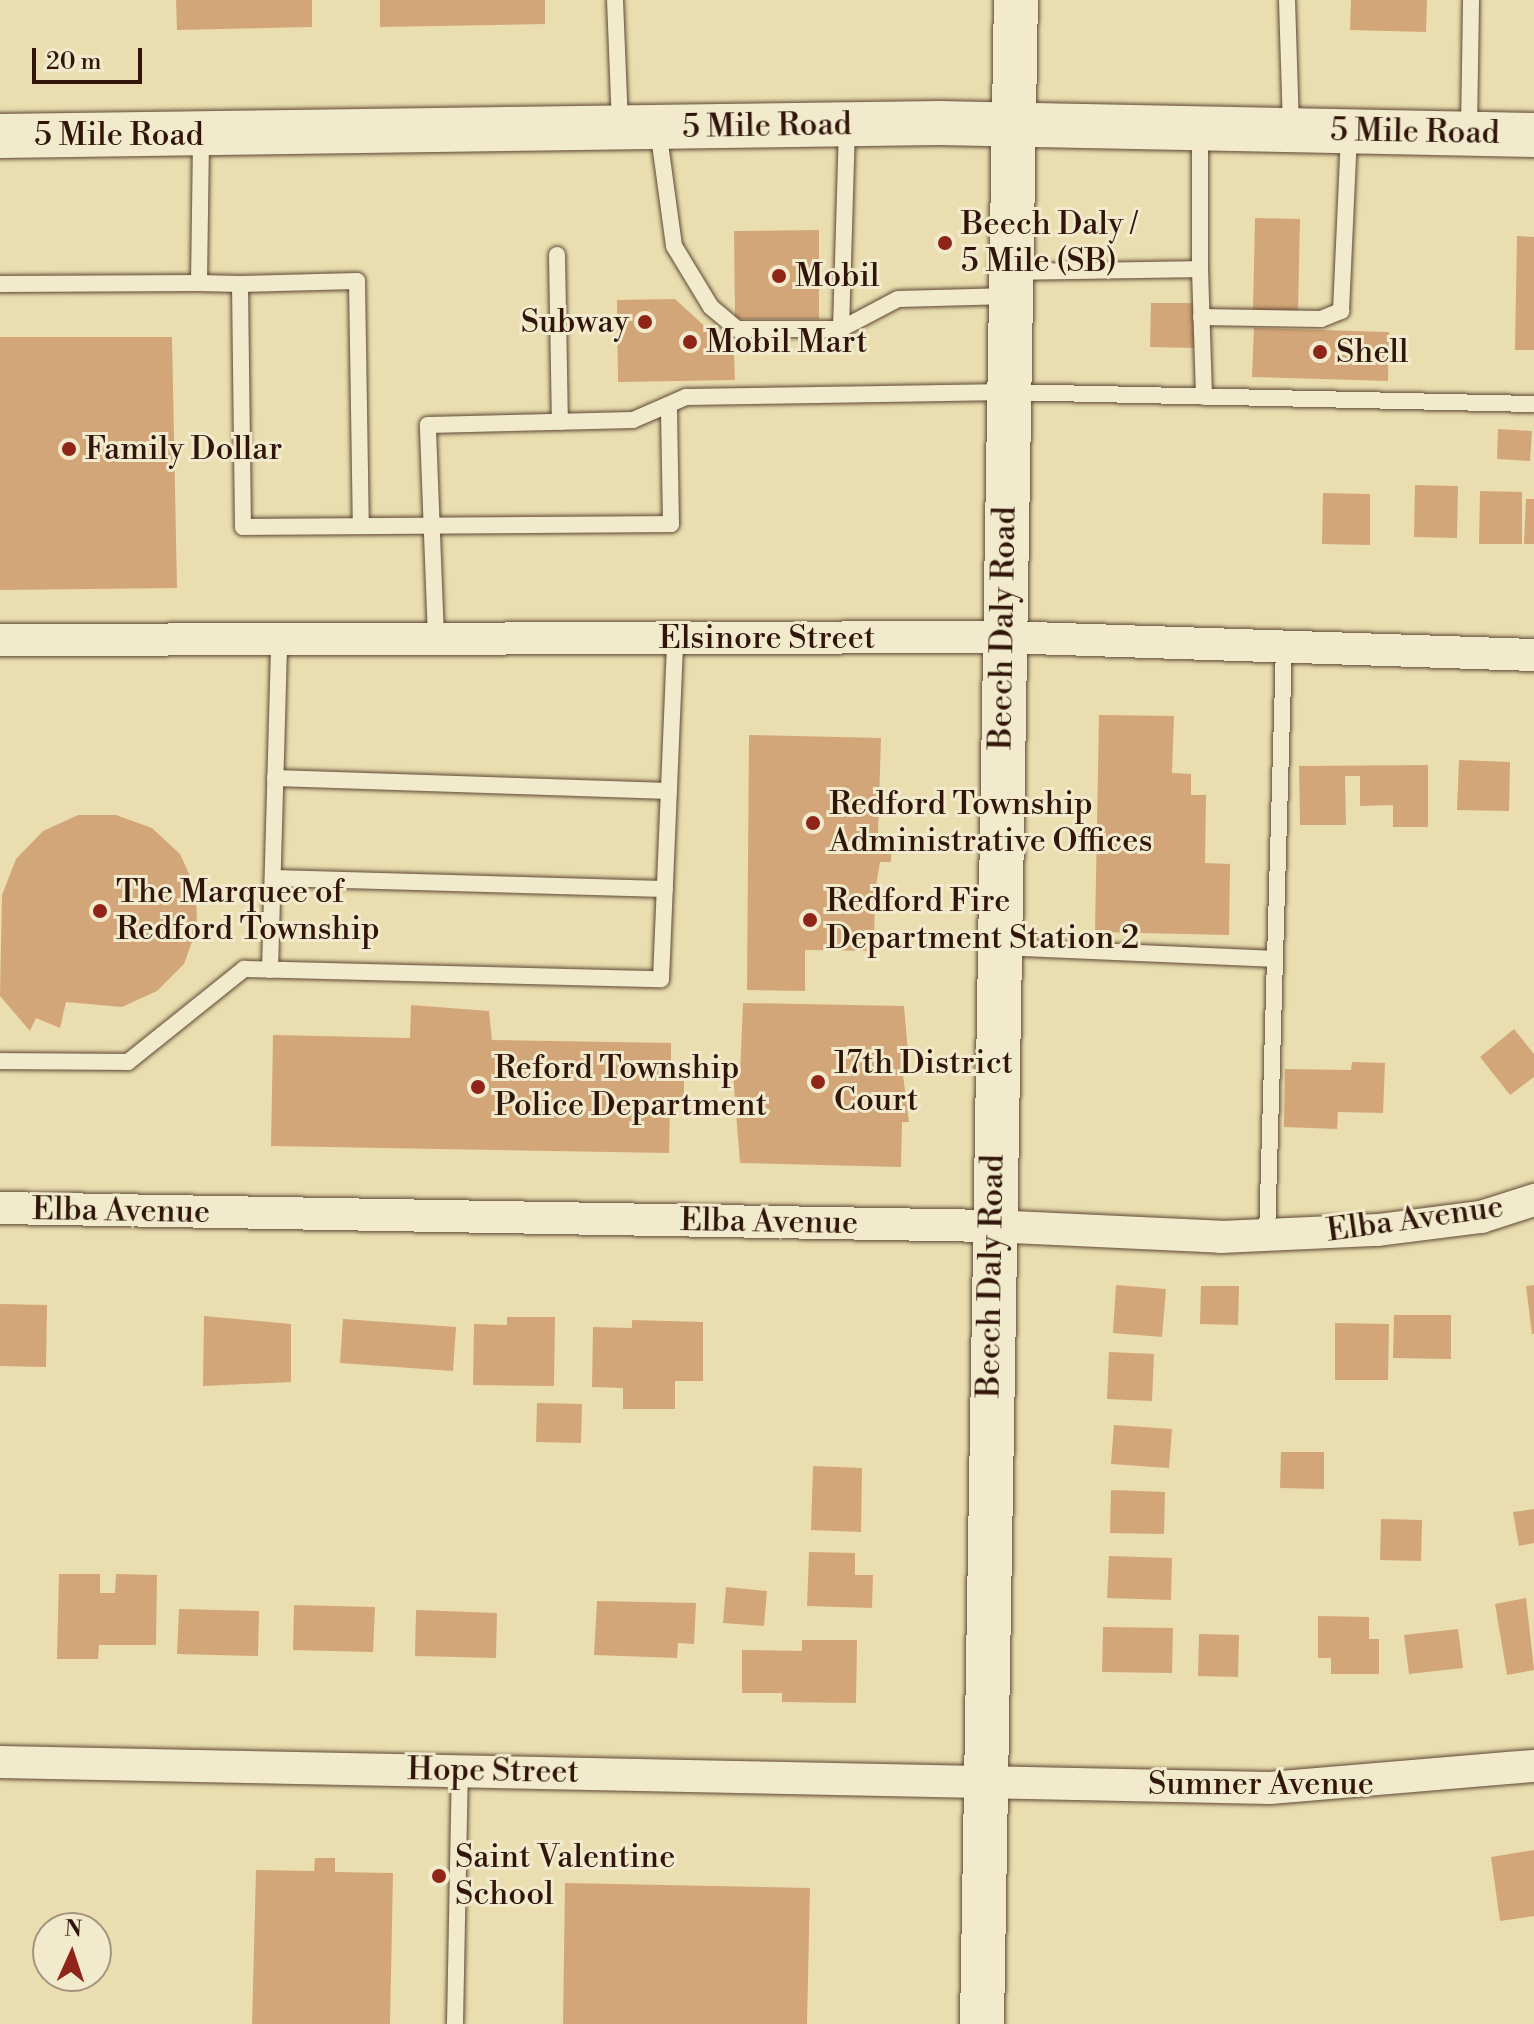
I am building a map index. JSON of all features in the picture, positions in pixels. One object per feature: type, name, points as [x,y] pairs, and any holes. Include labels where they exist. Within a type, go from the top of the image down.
[{"type":"main road","name":"Beech Daly Road","points":[[982,2024],[991,1226],[1016,0]]},
{"type":"main road","name":"5 Mile Road","points":[[0,136],[847,124],[1015,124],[1534,135]]},
{"type":"street","name":"Elsinore Street","points":[[0,640],[1002,637],[1534,655]]},
{"type":"street","name":"Elba Avenue","points":[[0,1208],[991,1226],[1267,1236],[1481,1217],[1534,1200]]},
{"type":"street","name":"Hope Street","points":[[0,1762],[986,1780]]},
{"type":"street","name":"Sumner Avenue","points":[[986,1780],[1270,1788],[1534,1766]]},
{"type":"lane","points":[[615,0],[639,128],[674,246],[711,307],[737,329],[841,329],[898,299],[1010,284],[1200,269]]},
{"type":"lane","points":[[1287,0],[1291,130]]},
{"type":"lane","points":[[1469,133],[1471,0]]},
{"type":"lane","points":[[841,329],[847,124]]},
{"type":"lane","points":[[1200,127],[1204,397]]},
{"type":"lane","points":[[1201,317],[1321,319],[1341,311],[1349,131]]},
{"type":"lane","points":[[199,283],[201,135]]},
{"type":"lane","points":[[557,255],[560,422]]},
{"type":"lane","points":[[0,284],[357,281],[361,524]]},
{"type":"lane","points":[[240,284],[243,527],[671,524],[669,405]]},
{"type":"lane","points":[[436,638],[428,425],[633,420],[686,397],[1008,392],[1534,404]]},
{"type":"lane","points":[[0,1061],[128,1062],[244,969],[661,979],[675,639]]},
{"type":"lane","points":[[270,970],[279,640]]},
{"type":"lane","points":[[1267,1236],[1284,647]]},
{"type":"lane","points":[[275,778],[669,791]]},
{"type":"lane","points":[[273,878],[665,889]]},
{"type":"lane","points":[[997,947],[1275,959]]},
{"type":"lane","points":[[455,2024],[460,1770]]},
{"type":"building","points":[[176,0],[312,0],[312,27],[177,30]]},
{"type":"building","points":[[380,0],[545,0],[545,24],[380,27]]},
{"type":"building","points":[[1351,0],[1427,0],[1426,32],[1350,30]]},
{"type":"building","points":[[1255,218],[1300,219],[1298,312],[1253,311]]},
{"type":"building","points":[[819,230],[819,319],[735,319],[734,231]]},
{"type":"building","points":[[1517,236],[1534,237],[1534,350],[1515,350]]},
{"type":"building","points":[[675,299],[734,353],[735,380],[618,382],[617,300]]},
{"type":"building","points":[[1151,303],[1196,303],[1196,348],[1150,347]]},
{"type":"building","points":[[1254,328],[1389,332],[1388,381],[1252,377]]},
{"type":"building","points":[[0,337],[172,337],[177,588],[0,590]]},
{"type":"building","points":[[1498,429],[1532,431],[1530,461],[1497,459]]},
{"type":"building","points":[[1415,485],[1458,486],[1457,538],[1414,537]]},
{"type":"building","points":[[1480,491],[1522,492],[1522,544],[1479,544]]},
{"type":"building","points":[[1323,493],[1370,494],[1370,545],[1322,544]]},
{"type":"building","points":[[1526,499],[1534,499],[1534,544],[1524,544]]},
{"type":"building","points":[[1099,715],[1174,716],[1172,773],[1191,774],[1191,795],[1206,795],[1205,863],[1230,864],[1229,935],[1095,932]]},
{"type":"building","name":"Redford Township Administrative Offices","points":[[749,735],[881,738],[878,835],[892,836],[891,862],[880,862],[875,892],[874,951],[805,950],[805,991],[747,990]]},
{"type":"building","points":[[1459,760],[1510,762],[1509,811],[1457,810]]},
{"type":"building","points":[[1428,765],[1428,827],[1393,827],[1393,805],[1360,806],[1360,776],[1345,776],[1346,825],[1300,825],[1299,766]]},
{"type":"building","name":"The Marquee of Redford Township","points":[[78,815],[116,815],[152,828],[180,854],[196,889],[197,928],[184,964],[157,991],[122,1007],[66,1002],[60,1028],[36,1018],[30,1031],[0,996],[2,895],[16,859],[43,831]]},
{"type":"building","name":"17th District Court","points":[[743,1003],[904,1006],[910,1075],[903,1075],[909,1122],[902,1122],[901,1167],[740,1163],[733,1074],[740,1074]]},
{"type":"building","name":"Reford Township Police Department","points":[[411,1005],[489,1011],[492,1040],[671,1043],[671,1066],[684,1067],[684,1107],[670,1107],[669,1153],[271,1146],[273,1035],[410,1038]]},
{"type":"building","points":[[1514,1029],[1534,1054],[1534,1077],[1510,1095],[1480,1057]]},
{"type":"building","points":[[1352,1062],[1385,1063],[1383,1113],[1338,1112],[1337,1129],[1284,1127],[1285,1069],[1351,1070]]},
{"type":"building","points":[[1116,1285],[1166,1289],[1162,1337],[1113,1333]]},
{"type":"building","points":[[1534,1285],[1534,1334],[1532,1334],[1526,1286]]},
{"type":"building","points":[[1201,1286],[1239,1286],[1238,1325],[1200,1324]]},
{"type":"building","points":[[0,1304],[47,1305],[46,1367],[0,1366]]},
{"type":"building","points":[[1394,1315],[1451,1315],[1451,1359],[1393,1358]]},
{"type":"building","points":[[204,1316],[291,1324],[291,1382],[203,1386]]},
{"type":"building","points":[[507,1317],[555,1317],[554,1386],[473,1385],[474,1324],[507,1325]]},
{"type":"building","points":[[343,1319],[456,1327],[453,1371],[340,1363]]},
{"type":"building","points":[[632,1320],[703,1322],[703,1381],[675,1381],[675,1409],[623,1409],[623,1388],[592,1387],[593,1327],[632,1328]]},
{"type":"building","points":[[1335,1323],[1389,1324],[1388,1380],[1335,1380]]},
{"type":"building","points":[[1109,1352],[1154,1354],[1152,1401],[1107,1399]]},
{"type":"building","points":[[537,1403],[582,1404],[581,1443],[536,1442]]},
{"type":"building","points":[[1114,1425],[1172,1429],[1169,1468],[1111,1464]]},
{"type":"building","points":[[1281,1452],[1324,1452],[1324,1489],[1280,1488]]},
{"type":"building","points":[[813,1466],[862,1468],[861,1532],[811,1530]]},
{"type":"building","points":[[1111,1490],[1165,1492],[1164,1534],[1110,1533]]},
{"type":"building","points":[[1534,1509],[1534,1543],[1519,1546],[1513,1512]]},
{"type":"building","points":[[1381,1519],[1422,1520],[1421,1561],[1380,1560]]},
{"type":"building","points":[[809,1552],[855,1553],[855,1575],[873,1575],[872,1608],[807,1606]]},
{"type":"building","points":[[1109,1556],[1172,1558],[1171,1600],[1107,1598]]},
{"type":"building","points":[[59,1574],[100,1574],[100,1593],[115,1593],[116,1574],[157,1575],[156,1645],[99,1645],[98,1659],[57,1659]]},
{"type":"building","points":[[726,1587],[767,1591],[764,1626],[723,1623]]},
{"type":"building","points":[[1526,1598],[1534,1670],[1507,1675],[1495,1604]]},
{"type":"building","points":[[597,1601],[696,1603],[694,1644],[678,1643],[677,1658],[594,1655]]},
{"type":"building","points":[[294,1605],[375,1607],[373,1652],[293,1650]]},
{"type":"building","points":[[179,1609],[259,1611],[258,1656],[177,1654]]},
{"type":"building","points":[[416,1610],[497,1613],[496,1658],[415,1656]]},
{"type":"building","points":[[1318,1616],[1369,1617],[1369,1639],[1379,1639],[1379,1674],[1331,1674],[1331,1658],[1318,1658]]},
{"type":"building","points":[[1103,1627],[1173,1628],[1172,1673],[1102,1672]]},
{"type":"building","points":[[1458,1629],[1463,1668],[1409,1674],[1404,1635]]},
{"type":"building","points":[[1199,1634],[1239,1635],[1238,1677],[1198,1676]]},
{"type":"building","points":[[802,1640],[857,1640],[856,1703],[782,1702],[782,1693],[742,1693],[742,1650],[802,1651]]},
{"type":"building","points":[[1534,1850],[1534,1916],[1500,1921],[1491,1857]]},
{"type":"building","name":"Saint Valentine School","points":[[315,1858],[335,1858],[335,1872],[393,1873],[390,2024],[252,2024],[256,1870],[314,1871]]},
{"type":"building","name":"Saint Valentine School","points":[[565,1883],[810,1888],[807,2024],[563,2024]]},
{"type":"place","name":"Beech Daly / 5 Mile (SB)","points":[[945,243]]},
{"type":"place","name":"Mobil","points":[[779,276]]},
{"type":"place","name":"Subway","points":[[645,322]]},
{"type":"place","name":"Mobil Mart","points":[[690,342]]},
{"type":"place","name":"Shell","points":[[1320,352]]},
{"type":"place","name":"Family Dollar","points":[[69,449]]},
{"type":"place","name":"Redford Township Administrative Offices","points":[[813,823]]},
{"type":"place","name":"The Marquee of Redford Township","points":[[100,911]]},
{"type":"place","name":"Redford Fire Department Station 2","points":[[810,920]]},
{"type":"place","name":"17th District Court","points":[[818,1082]]},
{"type":"place","name":"Reford Township Police Department","points":[[478,1087]]},
{"type":"place","name":"Saint Valentine School","points":[[439,1876]]}]
